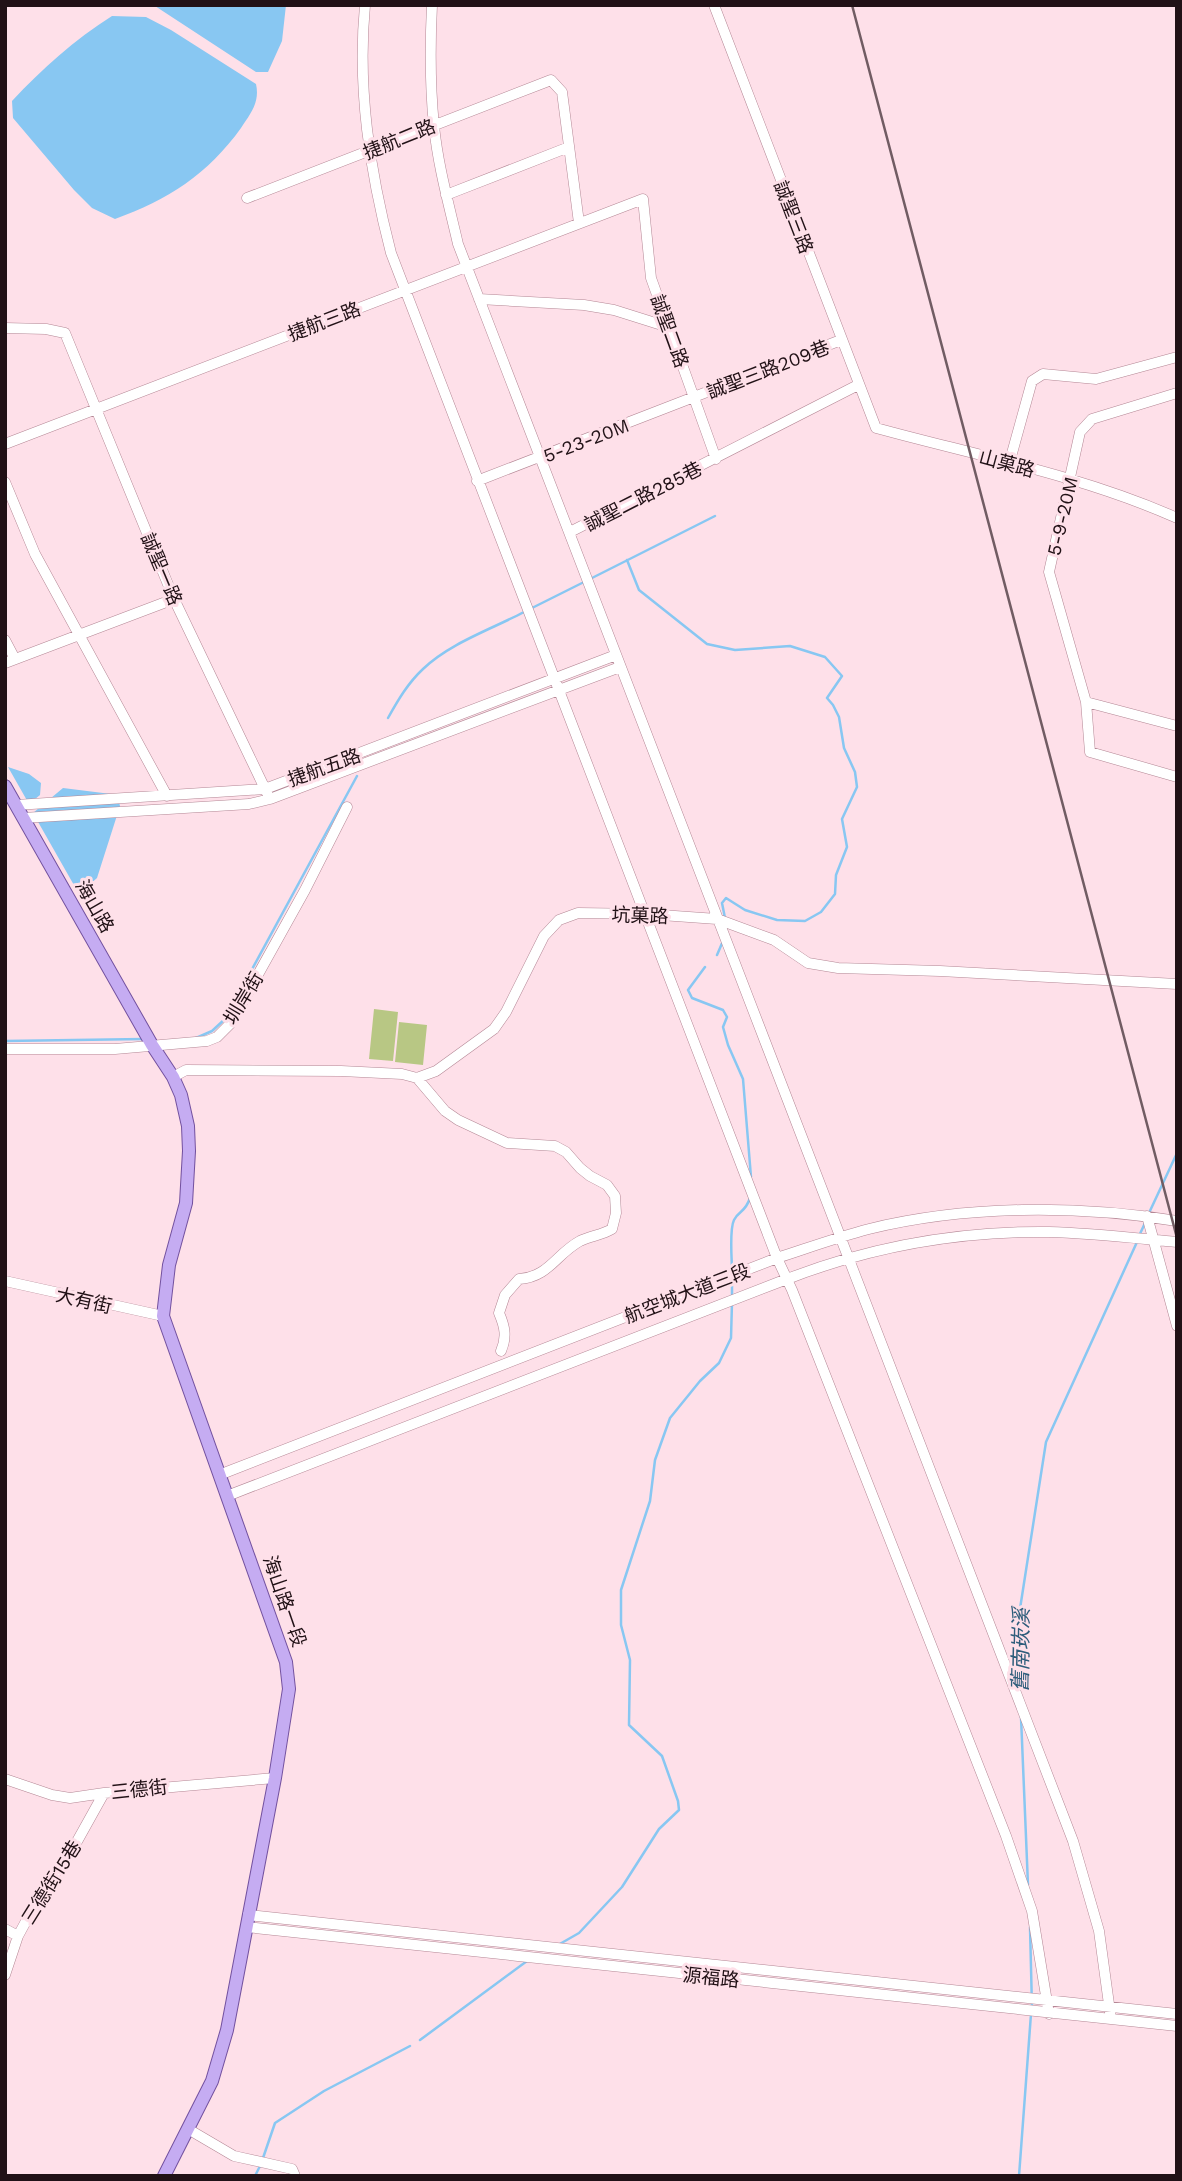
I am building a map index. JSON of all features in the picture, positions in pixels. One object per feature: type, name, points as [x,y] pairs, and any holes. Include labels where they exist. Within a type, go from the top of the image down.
[{"type":"main road","name":"海山路","points":[[5,786],[152,1045]]},
{"type":"main road","name":"海山路一段","points":[[152,1045],[173,1077],[181,1095],[188,1126],[186,1203],[169,1265],[163,1316],[286,1662],[289,1689],[275,1777],[221,2055],[212,2081],[164,2176]]},
{"type":"street","points":[[365,5],[363,85],[369,151],[377,199],[404,290],[560,688],[777,1258],[1021,1877],[1032,1911],[1049,2014]]},
{"type":"street","points":[[432,5],[430,40],[434,125],[458,244],[1073,1840],[1099,1931],[1111,2019]]},
{"type":"street","name":"誠聖三路","points":[[714,5],[876,428]]},
{"type":"street","name":"捷航二路","points":[[247,198],[551,80],[562,92],[569,147]]},
{"type":"street","points":[[446,195],[569,147],[579,223]]},
{"type":"street","name":"捷航三路","points":[[5,444],[643,199]]},
{"type":"street","name":"誠聖二路","points":[[643,199],[651,278],[716,459]]},
{"type":"street","points":[[479,299],[584,305],[614,310],[668,327]]},
{"type":"street","name":"誠聖一路","points":[[5,328],[46,329],[65,333],[174,599],[267,794]]},
{"type":"street","name":"誠聖三路209巷","points":[[695,398],[841,340]]},
{"type":"street","points":[[1009,464],[1032,381],[1043,374],[1096,379],[1177,357]]},
{"type":"street","name":"誠聖二路285巷","points":[[570,533],[858,386]]},
{"type":"street","name":"5-9-20M","points":[[1177,393],[1092,419],[1080,432],[1049,572],[1086,702],[1090,752],[1177,777]]},
{"type":"street","name":"5-23-20M","points":[[477,481],[695,398]]},
{"type":"street","name":"山菓路","points":[[876,428],[1071,481],[1147,505],[1177,518]]},
{"type":"street","points":[[5,482],[36,554],[167,796]]},
{"type":"street","points":[[5,640],[10,661],[174,599]]},
{"type":"street","name":"捷航五路","points":[[23,818],[249,804],[267,794],[555,677],[616,655]]},
{"type":"street","name":"捷航五路","points":[[16,805],[167,796],[267,794],[620,667]]},
{"type":"street","points":[[1086,702],[1177,726]]},
{"type":"street","name":"圳岸街","points":[[5,1049],[115,1049],[207,1041],[217,1037],[231,1023],[347,807]]},
{"type":"street","name":"坑菓路","points":[[417,1078],[436,1071],[494,1029],[506,1012],[537,946],[559,920],[578,913],[717,919],[774,940],[808,963],[838,968],[1177,984]]},
{"type":"street","points":[[173,1077],[186,1070],[402,1074],[417,1078],[445,1111],[458,1120],[507,1143],[555,1146],[566,1152],[590,1176],[607,1185],[615,1196],[616,1213],[612,1229],[582,1240],[559,1256],[542,1273],[519,1279],[505,1295],[499,1313],[505,1327],[506,1340],[501,1352]]},
{"type":"street","name":"航空城大道三段","points":[[219,1475],[777,1258],[872,1228],[982,1213],[1087,1212],[1177,1221]]},
{"type":"street","points":[[1147,1216],[1177,1326]]},
{"type":"street","name":"航空城大道三段","points":[[227,1496],[787,1279],[848,1258],[927,1241],[1047,1232],[1177,1242]]},
{"type":"street","name":"大有街","points":[[5,1281],[144,1314],[163,1316]]},
{"type":"street","name":"三德街","points":[[5,1779],[71,1798],[275,1777]]},
{"type":"street","name":"三德街15巷","points":[[5,1975],[18,1936],[44,1888],[70,1854],[104,1793]]},
{"type":"street","name":"源福路","points":[[247,1921],[1177,2014]]},
{"type":"street","name":"源福路","points":[[247,1921],[1049,2014],[1177,2026]]},
{"type":"street","points":[[5,1929],[18,1936]]},
{"type":"street","points":[[188,2129],[233,2156],[292,2169],[295,2176]]},
{"type":"green space","points":[[374,1009],[398,1012],[393,1061],[369,1059]]},
{"type":"green space","points":[[399,1022],[427,1025],[423,1065],[395,1062]]},
{"type":"water","points":[[286,5],[282,41],[268,72],[256,72],[155,6]]},
{"type":"water","points":[[112,16],[146,17],[256,84],[257,90],[254,107],[241,128],[201,172],[169,194],[115,219],[92,208],[74,190],[13,118],[12,101],[59,55]]},
{"type":"water","points":[[8,767],[29,774],[41,783],[40,795],[29,804]]},
{"type":"water","points":[[63,788],[111,794],[118,798],[120,806],[97,878],[79,894],[33,813]]},
{"type":"waterway","points":[[590,579],[715,516]]},
{"type":"waterway","points":[[627,560],[639,590],[707,644],[735,650],[790,646],[825,657],[842,676],[827,698],[839,717],[844,748],[855,772],[857,787],[842,819],[847,847],[836,875],[835,894],[821,912],[805,921],[777,920],[745,910],[726,898],[722,903],[725,918]]},
{"type":"waterway","points":[[530,609],[584,582]]},
{"type":"waterway","points":[[388,718],[408,686],[434,660],[458,644],[524,612]]},
{"type":"waterway","points":[[196,1038],[212,1031],[225,1019],[357,776]]},
{"type":"waterway","points":[[717,955],[723,941]]},
{"type":"waterway","points":[[705,967],[688,990],[692,998],[723,1010],[727,1017],[723,1027],[743,1079],[751,1177]]},
{"type":"waterway","points":[[5,1041],[144,1039]]},
{"type":"waterway","name":"舊南崁溪","points":[[1149,1213],[1177,1153]]},
{"type":"waterway","points":[[732,1271],[732,1225],[750,1198]]},
{"type":"waterway","name":"舊南崁溪","points":[[1139,1236],[1145,1223]]},
{"type":"waterway","name":"舊南崁溪","points":[[1020,1689],[1017,1628],[1046,1442],[1137,1242]]},
{"type":"waterway","points":[[732,1278],[732,1296]]},
{"type":"waterway","points":[[558,1945],[579,1933],[622,1887],[659,1829],[679,1810],[662,1756],[629,1725],[630,1660],[621,1625],[621,1590],[650,1501],[655,1460],[670,1418],[700,1381],[719,1363],[731,1338],[732,1302]]},
{"type":"waterway","name":"舊南崁溪","points":[[1021,1717],[1028,1885]]},
{"type":"waterway","name":"舊南崁溪","points":[[1030,1927],[1032,2008]]},
{"type":"waterway","points":[[420,2040],[527,1961]]},
{"type":"waterway","name":"舊南崁溪","points":[[1019,2176],[1031,2014]]},
{"type":"waterway","points":[[263,2158],[275,2123],[324,2091],[410,2046]]},
{"type":"waterway","points":[[255,2176],[261,2164]]},
{"type":"railway","points":[[852,5],[1177,1238]]}]
